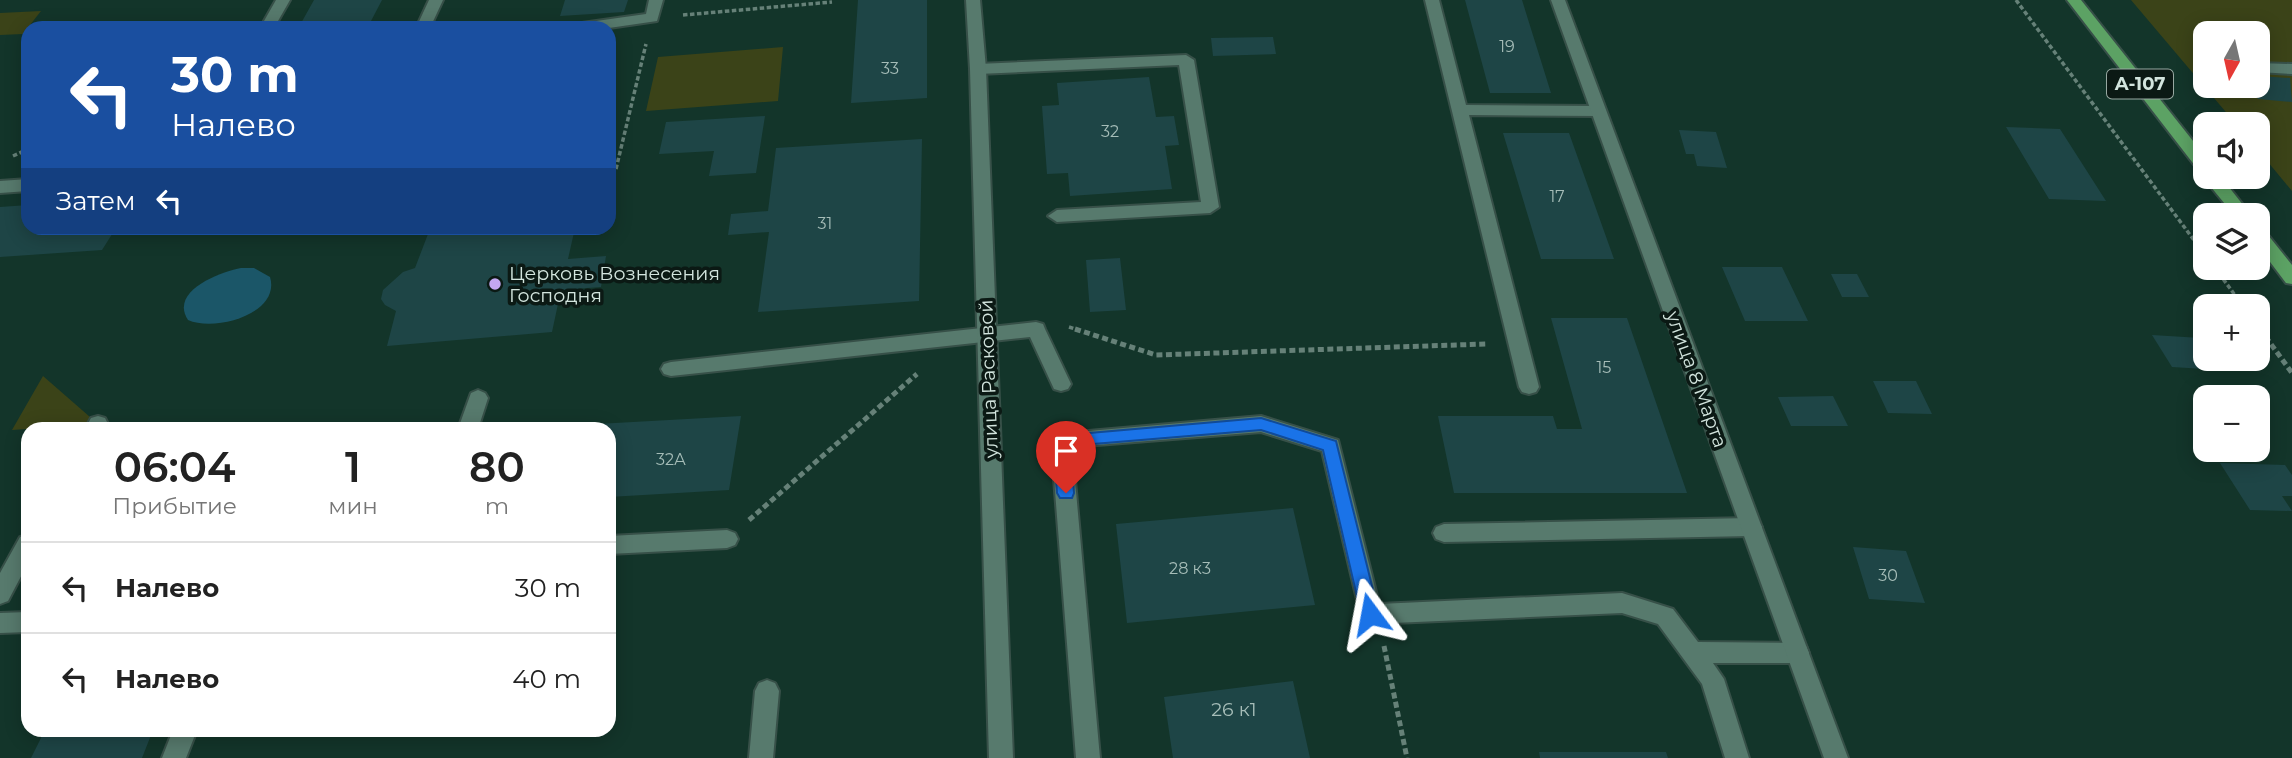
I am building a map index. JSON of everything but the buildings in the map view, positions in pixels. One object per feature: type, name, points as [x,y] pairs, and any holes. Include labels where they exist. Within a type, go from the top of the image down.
[{"type":"highway","name":"А-107","points":[[2074,0],[2193,152]]},
{"type":"highway","points":[[2222,189],[2234,203]]},
{"type":"highway","points":[[2270,250],[2292,278]]},
{"type":"street","points":[[271,21],[283,0]]},
{"type":"street","points":[[426,21],[436,0]]},
{"type":"street","points":[[616,23],[652,18],[656,0]]},
{"type":"street","name":"улица Расковой","points":[[973,0],[978,69],[1001,758]]},
{"type":"street","points":[[1432,0],[1529,387]]},
{"type":"street","name":"улица 8 Марта","points":[[1558,0],[1836,758]]},
{"type":"street","points":[[978,69],[1186,60],[1210,207],[1056,216]]},
{"type":"street","points":[[1460,110],[1598,111]]},
{"type":"street","points":[[0,187],[21,186]]},
{"type":"street","points":[[671,369],[1036,329],[1061,384]]},
{"type":"street","points":[[470,422],[478,398]]},
{"type":"street","points":[[1088,758],[1061,440],[1261,424],[1331,446],[1370,614],[1622,604],[1665,616],[1712,680],[1737,758]]},
{"type":"street","points":[[1444,533],[1751,527]]},
{"type":"street","points":[[616,545],[727,539]]},
{"type":"street","points":[[0,594],[21,556]]},
{"type":"street","points":[[0,623],[21,622]]},
{"type":"street","points":[[1692,652],[1798,653]]},
{"type":"street","points":[[761,758],[767,691]]},
{"type":"street","points":[[174,758],[182,737]]},
{"type":"lane","points":[[2270,68],[2292,69]]},
{"type":"path","points":[[2016,0],[2193,239]]},
{"type":"path","points":[[616,169],[652,18],[832,2]]},
{"type":"path","points":[[1065,325],[1156,355],[1518,343]]},
{"type":"path","points":[[727,539],[960,336]]},
{"type":"path","points":[[2270,343],[2292,373]]},
{"type":"path","points":[[1377,614],[1407,758]]},
{"type":"green space","points":[[2131,0],[2292,0],[2292,191],[2270,164],[2270,112],[2226,112],[2214,98],[2270,98],[2270,21],[2193,21],[2193,73]]},
{"type":"green space","points":[[41,11],[33,21],[21,21],[21,34],[0,35],[0,13]]},
{"type":"green space","points":[[783,47],[778,101],[646,111],[658,57]]},
{"type":"green space","points":[[43,376],[96,422],[21,422],[21,429],[12,430]]},
{"type":"water","points":[[241,268],[254,268],[270,277],[271,290],[266,301],[256,310],[229,321],[214,324],[188,320],[184,310],[185,300],[191,292],[210,279]]},
{"type":"place","name":"Церковь Вознесения Господня","points":[[495,284]]},
{"type":"route","points":[[1066,493],[1061,440],[1261,424],[1331,446],[1370,614]]}]
